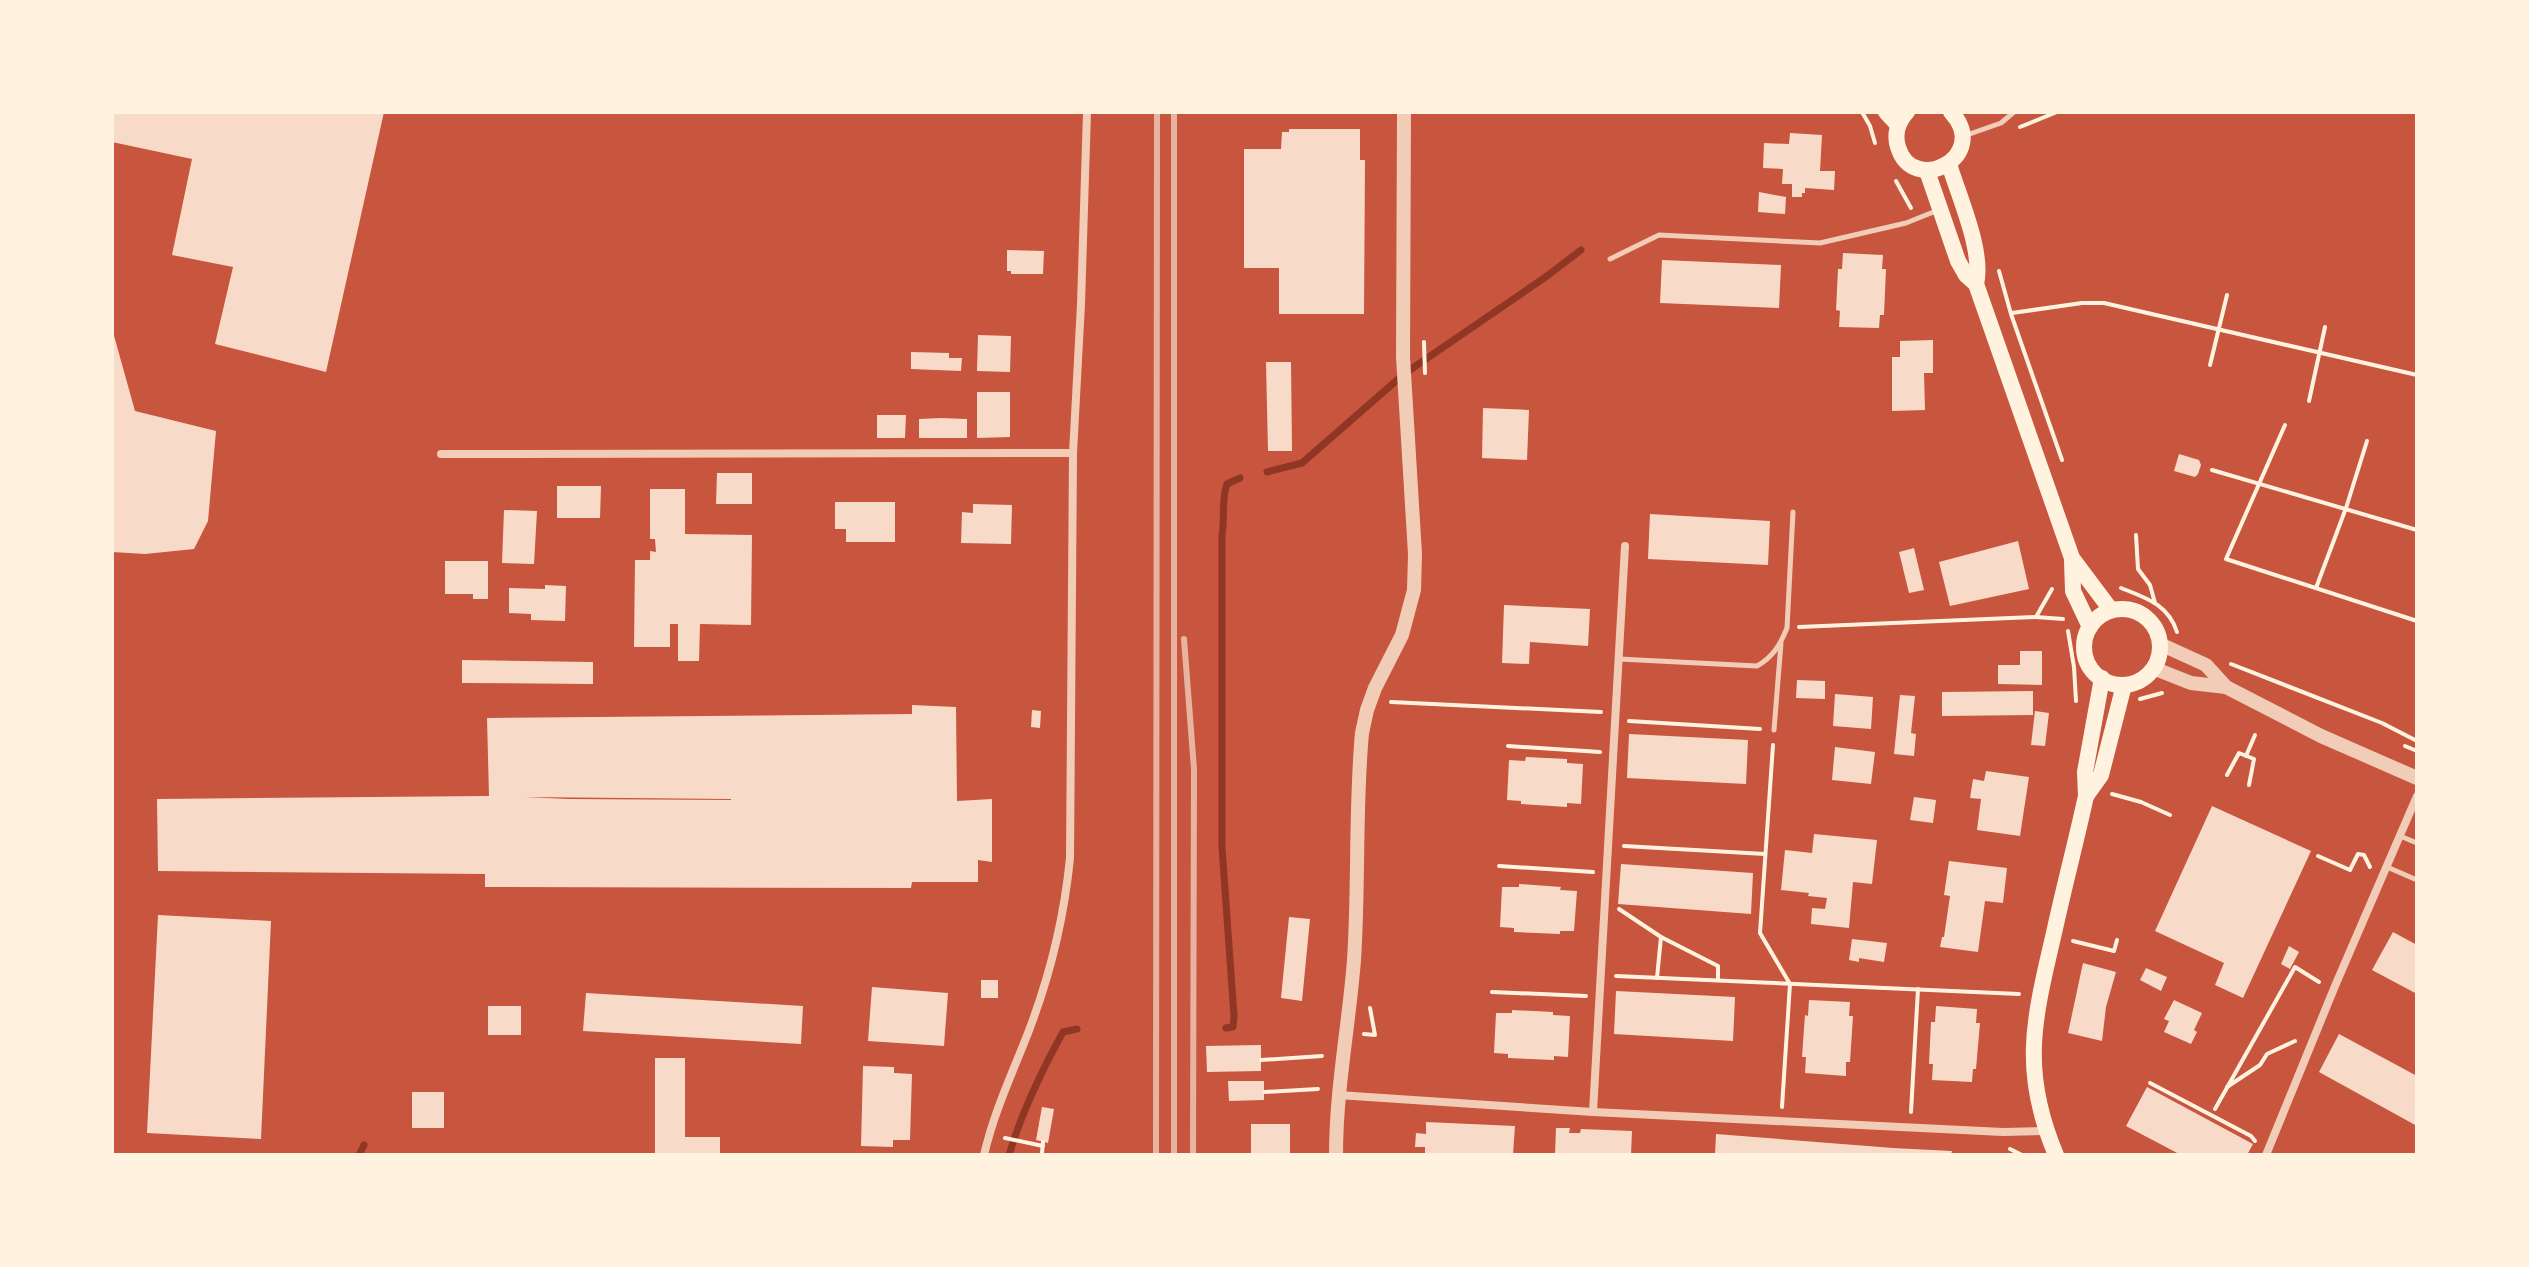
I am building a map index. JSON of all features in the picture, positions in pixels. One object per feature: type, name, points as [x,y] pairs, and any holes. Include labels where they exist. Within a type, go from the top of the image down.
[{"type":"main road","points":[[1886,112],[1903,118],[1897,146],[1901,155],[1908,163],[1927,171],[1949,164],[1957,156],[1963,136],[1957,113]]},
{"type":"main road","points":[[1949,164],[1977,254],[1979,270],[1976,284]]},
{"type":"main road","points":[[1927,171],[1958,261],[1976,284],[2072,558],[2111,610]]},
{"type":"main road","points":[[2072,558],[2073,591],[2090,627]]},
{"type":"main road","points":[[2123,609],[2144,615],[2158,633],[2160,644],[2159,657],[2153,668],[2135,682],[2124,685],[2102,678],[2087,660],[2085,649],[2090,627],[2111,610],[2123,609]]},
{"type":"main road","points":[[2056,1155],[2034,1072],[2036,1011],[2086,796],[2085,772],[2102,678]]},
{"type":"main road","points":[[2086,796],[2101,775],[2124,685]]},
{"type":"street","points":[[984,1155],[997,1107],[1046,984],[1066,901],[1070,858],[1073,453],[1087,112]]},
{"type":"street","points":[[1336,1155],[1338,1095],[1352,986],[1362,733],[1375,688],[1402,635],[1414,590],[1415,554],[1403,357],[1404,112]]},
{"type":"street","points":[[441,454],[1073,453]]},
{"type":"street","points":[[1593,1112],[1625,546]]},
{"type":"street","points":[[2160,644],[2206,665],[2226,687],[2321,736],[2417,778]]},
{"type":"street","points":[[2153,668],[2191,683],[2226,687]]},
{"type":"street","points":[[2266,1155],[2417,796]]},
{"type":"street","points":[[1338,1095],[1593,1112],[2003,1132],[2047,1130]]},
{"type":"lane","points":[[1963,136],[2001,123],[2014,112]]},
{"type":"lane","points":[[1610,259],[1659,235],[1820,243],[1915,220],[1940,209]]},
{"type":"lane","points":[[1619,659],[1757,666],[1769,659],[1787,628],[1793,512]]},
{"type":"lane","points":[[1774,730],[1781,643]]},
{"type":"lane","points":[[2400,836],[2417,843]]},
{"type":"lane","points":[[2387,867],[2417,880]]},
{"type":"path","points":[[1862,112],[1877,149]]},
{"type":"path","points":[[2018,128],[2057,112]]},
{"type":"path","points":[[1889,171],[1915,220]]},
{"type":"path","points":[[1997,261],[2011,314],[2062,462]]},
{"type":"path","points":[[2210,365],[2227,295]]},
{"type":"path","points":[[2011,314],[2082,303],[2104,303],[2417,375]]},
{"type":"path","points":[[2309,401],[2325,327]]},
{"type":"path","points":[[1425,350],[1426,378]]},
{"type":"path","points":[[2285,425],[2226,559],[2417,621]]},
{"type":"path","points":[[2316,588],[2367,441]]},
{"type":"path","points":[[2212,470],[2417,530]]},
{"type":"path","points":[[2136,535],[2138,569],[2150,585],[2155,603]]},
{"type":"path","points":[[2036,617],[2059,578]]},
{"type":"path","points":[[2118,587],[2162,606],[2174,622],[2180,639]]},
{"type":"path","points":[[2064,609],[2074,667],[2076,703]]},
{"type":"path","points":[[1787,628],[2036,617],[2066,619]]},
{"type":"path","points":[[2226,663],[2257,672],[2382,723],[2417,741]]},
{"type":"path","points":[[1397,690],[1391,702],[1616,716],[1774,730],[1760,933],[1790,984],[1782,1121]]},
{"type":"path","points":[[2135,709],[2140,699],[2167,693]]},
{"type":"path","points":[[2246,756],[2255,735]]},
{"type":"path","points":[[1508,746],[1614,753]]},
{"type":"path","points":[[2405,746],[2417,751]]},
{"type":"path","points":[[2227,775],[2239,753],[2254,759],[2249,785]]},
{"type":"path","points":[[2113,794],[2170,815]]},
{"type":"path","points":[[1609,845],[1765,854]]},
{"type":"path","points":[[2318,856],[2350,870],[2355,857],[2364,855],[2371,868],[2370,877]]},
{"type":"path","points":[[1499,866],[1607,873]]},
{"type":"path","points":[[1606,900],[1661,937],[1718,966],[1718,980]]},
{"type":"path","points":[[1657,978],[1661,937]]},
{"type":"path","points":[[2072,941],[2114,951],[2117,940]]},
{"type":"path","points":[[2215,1109],[2294,966],[2325,985]]},
{"type":"path","points":[[1602,975],[2019,994]]},
{"type":"path","points":[[1911,1114],[1918,989]]},
{"type":"path","points":[[1492,992],[1600,997]]},
{"type":"path","points":[[1369,1004],[1375,1035]]},
{"type":"path","points":[[2225,1088],[2260,1065],[2267,1054],[2304,1036]]},
{"type":"path","points":[[1261,1060],[1322,1056]]},
{"type":"path","points":[[2150,1083],[2251,1136],[2256,1145]]},
{"type":"path","points":[[1265,1092],[1318,1089]]},
{"type":"path","points":[[1002,1138],[1043,1144],[1042,1153]]},
{"type":"building","points":[[112,112],[384,112],[326,372],[215,344],[233,267],[172,255],[192,159],[112,142]]},
{"type":"building","points":[[1289,129],[1360,129],[1360,160],[1365,160],[1364,314],[1279,314],[1279,268],[1244,268],[1244,149],[1281,149],[1282,132],[1289,132]]},
{"type":"building","points":[[1790,133],[1822,135],[1820,171],[1835,171],[1834,190],[1805,188],[1802,197],[1792,197],[1792,184],[1782,184],[1783,169],[1763,168],[1764,143],[1789,144]]},
{"type":"building","points":[[1759,192],[1786,197],[1785,214],[1758,212]]},
{"type":"building","points":[[1007,250],[1044,251],[1043,274],[1011,274],[1007,271]]},
{"type":"building","points":[[1843,253],[1883,255],[1882,269],[1886,269],[1884,315],[1880,315],[1879,328],[1839,327],[1840,311],[1836,310],[1838,269],[1842,269]]},
{"type":"building","points":[[1662,260],[1781,265],[1779,308],[1660,303]]},
{"type":"building","points":[[113,332],[135,411],[216,431],[208,521],[194,549],[145,554],[112,552]]},
{"type":"building","points":[[978,335],[1011,336],[1010,372],[977,371]]},
{"type":"building","points":[[1933,340],[1933,373],[1924,373],[1925,410],[1892,411],[1892,357],[1900,357],[1900,341]]},
{"type":"building","points":[[911,352],[949,353],[949,358],[962,358],[961,371],[911,369]]},
{"type":"building","points":[[1266,362],[1291,362],[1292,451],[1268,451]]},
{"type":"building","points":[[977,392],[1010,392],[1010,437],[977,438]]},
{"type":"building","points":[[1483,408],[1529,410],[1527,460],[1482,458]]},
{"type":"building","points":[[877,415],[906,415],[905,438],[877,438]]},
{"type":"building","points":[[919,419],[967,419],[967,438],[919,438]]},
{"type":"building","points":[[2179,454],[2199,460],[2201,465],[2195,477],[2174,471]]},
{"type":"building","points":[[717,473],[752,473],[752,504],[716,504]]},
{"type":"building","points":[[557,486],[601,486],[600,518],[557,518]]},
{"type":"building","points":[[650,489],[685,489],[685,534],[752,535],[751,625],[700,624],[699,661],[678,661],[678,624],[670,624],[670,647],[634,647],[635,560],[650,560],[650,551],[656,552],[655,539],[650,539]]},
{"type":"building","points":[[835,502],[895,502],[895,542],[846,542],[846,529],[835,529]]},
{"type":"building","points":[[973,504],[1012,505],[1011,544],[961,543],[962,512],[973,513]]},
{"type":"building","points":[[504,510],[537,511],[534,564],[502,563]]},
{"type":"building","points":[[1650,514],[1770,521],[1768,565],[1648,559]]},
{"type":"building","points":[[2018,541],[2029,589],[1950,606],[1939,562]]},
{"type":"building","points":[[1914,548],[1924,590],[1909,593],[1899,552]]},
{"type":"building","points":[[445,561],[488,561],[488,599],[473,599],[473,594],[445,594]]},
{"type":"building","points":[[545,585],[566,586],[565,621],[531,620],[531,614],[509,613],[509,588],[545,589]]},
{"type":"building","points":[[1504,605],[1590,609],[1588,646],[1530,642],[1529,664],[1502,663]]},
{"type":"building","points":[[2020,651],[2042,651],[2042,685],[1998,684],[1998,665],[2020,665]]},
{"type":"building","points":[[462,660],[593,662],[593,684],[462,683]]},
{"type":"building","points":[[1797,680],[1825,681],[1825,699],[1796,698]]},
{"type":"building","points":[[2033,691],[2033,715],[1942,716],[1942,692]]},
{"type":"building","points":[[1835,694],[1873,697],[1871,729],[1833,726]]},
{"type":"building","points":[[1900,695],[1915,696],[1911,733],[1916,734],[1914,756],[1894,754]]},
{"type":"building","points":[[912,705],[956,707],[957,801],[992,799],[992,862],[978,860],[978,882],[912,882],[911,888],[485,887],[485,874],[158,871],[157,799],[489,796],[487,718],[912,714]],"holes":[[[524,797],[731,799],[569,799]]]},
{"type":"building","points":[[1032,710],[1041,711],[1040,728],[1031,727]]},
{"type":"building","points":[[2035,711],[2049,713],[2045,746],[2031,745]]},
{"type":"building","points":[[1629,734],[1748,740],[1746,784],[1627,778]]},
{"type":"building","points":[[1835,747],[1875,752],[1871,784],[1832,780]]},
{"type":"building","points":[[1526,757],[1567,759],[1567,763],[1583,764],[1581,804],[1567,803],[1567,807],[1507,800],[1509,760],[1525,761]]},
{"type":"building","points":[[1986,771],[2029,777],[2020,836],[1977,830],[1981,799],[1970,798],[1973,779],[1984,781]]},
{"type":"building","points":[[1914,797],[1936,800],[1933,823],[1910,820]]},
{"type":"building","points":[[2212,806],[2311,851],[2243,998],[2215,985],[2224,963],[2155,931]]},
{"type":"building","points":[[1814,834],[1877,840],[1872,884],[1853,882],[1849,928],[1811,924],[1812,908],[1825,909],[1827,898],[1781,890],[1785,850],[1812,853]]},
{"type":"building","points":[[1949,861],[2007,868],[2003,903],[1985,901],[1978,952],[1940,947],[1950,896],[1944,895]]},
{"type":"building","points":[[1621,864],[1753,873],[1751,914],[1618,904]]},
{"type":"building","points":[[1519,884],[1577,891],[1574,931],[1560,931],[1560,934],[1514,932],[1514,928],[1500,927],[1502,887],[1519,887]]},
{"type":"building","points":[[158,915],[271,921],[261,1139],[147,1133]]},
{"type":"building","points":[[1289,917],[1310,919],[1302,1001],[1281,998]]},
{"type":"building","points":[[2393,932],[2417,945],[2417,994],[2372,970]]},
{"type":"building","points":[[1852,939],[1887,943],[1884,962],[1859,958],[1859,962],[1849,960]]},
{"type":"building","points":[[2289,946],[2299,952],[2290,969],[2281,964]]},
{"type":"building","points":[[2083,963],[2116,972],[2106,1007],[2102,1041],[2068,1033]]},
{"type":"building","points":[[2146,968],[2167,977],[2161,991],[2140,980]]},
{"type":"building","points":[[981,980],[998,980],[998,998],[981,998]]},
{"type":"building","points":[[872,987],[948,993],[944,1046],[868,1041]]},
{"type":"building","points":[[1616,991],[1735,997],[1733,1041],[1614,1034]]},
{"type":"building","points":[[586,993],[803,1006],[801,1044],[583,1031]]},
{"type":"building","points":[[1809,1000],[1850,1002],[1849,1016],[1853,1016],[1846,1076],[1805,1073],[1806,1057],[1802,1057]]},
{"type":"building","points":[[2174,1000],[2202,1013],[2191,1044],[2164,1032],[2169,1021],[2164,1019]]},
{"type":"building","points":[[488,1006],[521,1006],[521,1035],[488,1035]]},
{"type":"building","points":[[1936,1006],[1977,1009],[1976,1023],[1980,1023],[1972,1082],[1932,1080],[1933,1064],[1929,1064],[1931,1022],[1935,1022]]},
{"type":"building","points":[[1512,1010],[1570,1016],[1568,1057],[1554,1056],[1554,1060],[1508,1058],[1508,1054],[1494,1053],[1496,1013],[1512,1013]]},
{"type":"building","points":[[2339,1034],[2417,1076],[2417,1126],[2319,1072]]},
{"type":"building","points":[[1261,1045],[1261,1071],[1207,1072],[1206,1046]]},
{"type":"building","points":[[655,1058],[685,1058],[685,1137],[720,1137],[720,1155],[655,1155]]},
{"type":"building","points":[[863,1066],[894,1067],[894,1073],[912,1074],[910,1140],[893,1140],[893,1147],[861,1146]]},
{"type":"building","points":[[1228,1081],[1264,1081],[1264,1100],[1229,1101]]},
{"type":"building","points":[[2147,1087],[2253,1144],[2247,1155],[2181,1155],[2126,1126]]},
{"type":"building","points":[[412,1092],[444,1092],[444,1128],[412,1128]]},
{"type":"building","points":[[1042,1107],[1054,1109],[1048,1143],[1036,1140]]},
{"type":"building","points":[[1426,1122],[1515,1126],[1513,1155],[1425,1155],[1425,1147],[1415,1147],[1416,1133],[1426,1134]]},
{"type":"building","points":[[1251,1124],[1290,1124],[1290,1155],[1251,1155]]},
{"type":"building","points":[[1556,1128],[1570,1128],[1569,1133],[1580,1133],[1581,1129],[1632,1131],[1631,1155],[1555,1155]]},
{"type":"building","points":[[1716,1134],[1952,1151],[1951,1155],[1715,1155]]},
{"type":"waterway","points":[[1267,472],[1302,463],[1404,374],[1581,250]]},
{"type":"waterway","points":[[1226,1028],[1233,1027],[1234,1016],[1222,847],[1222,535],[1227,484],[1240,478]]},
{"type":"waterway","points":[[1009,1155],[1026,1107],[1063,1032],[1077,1029]]},
{"type":"waterway","points":[[359,1155],[364,1145]]},
{"type":"railway","points":[[1156,1155],[1157,112]]},
{"type":"railway","points":[[1174,112],[1174,1155]]},
{"type":"railway","points":[[1184,639],[1194,769],[1193,1155]]}]
